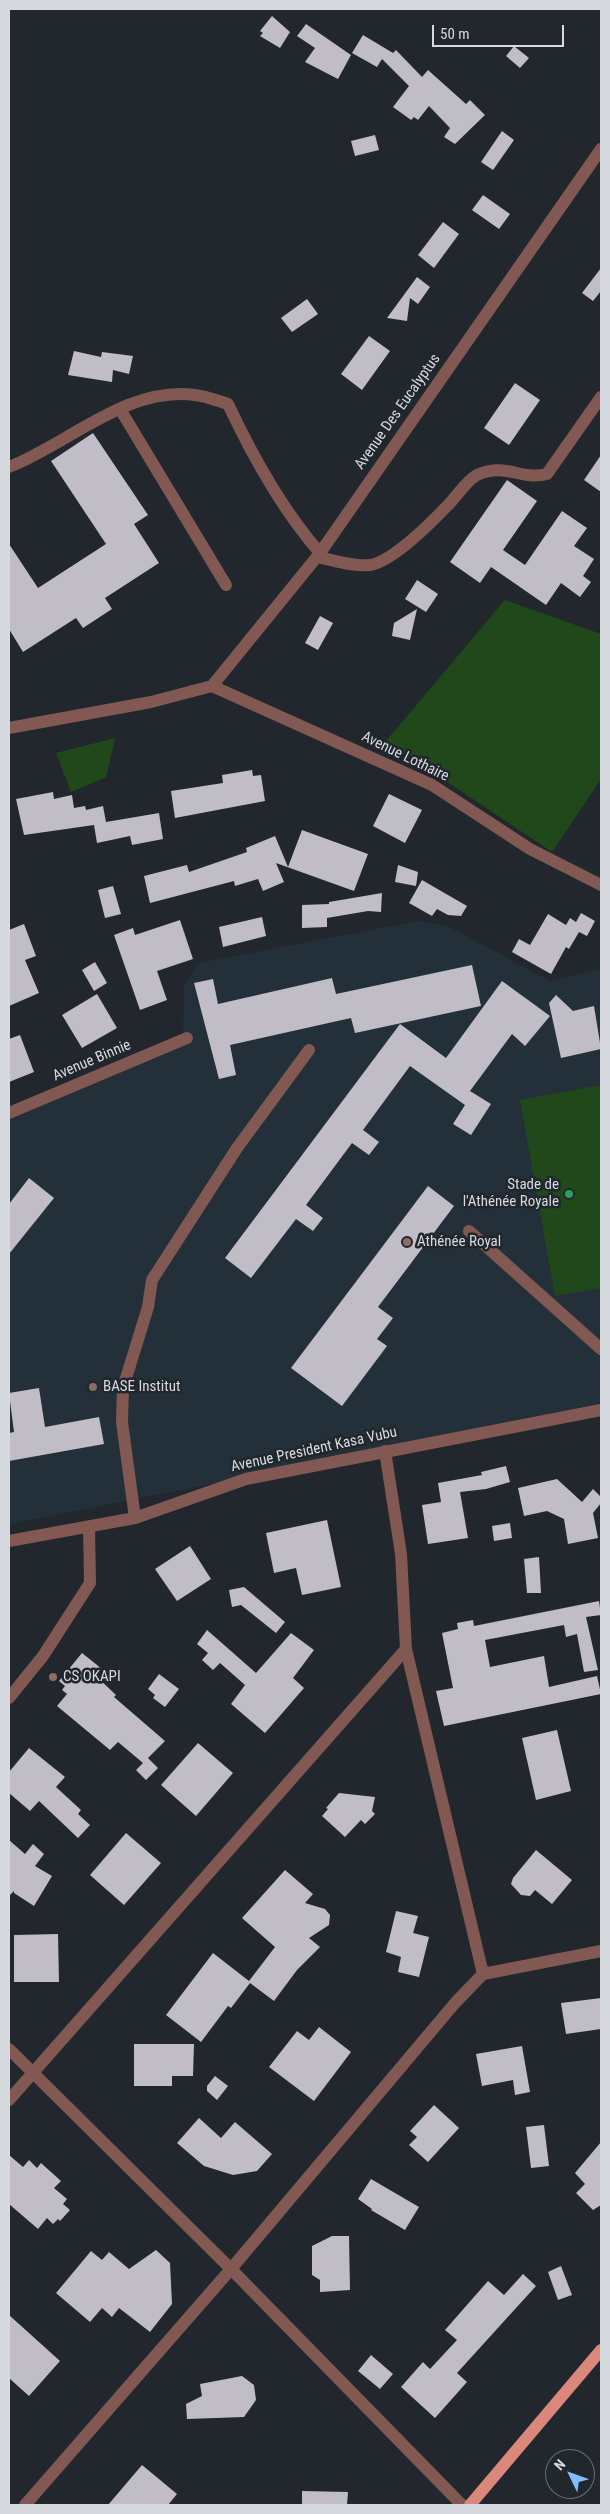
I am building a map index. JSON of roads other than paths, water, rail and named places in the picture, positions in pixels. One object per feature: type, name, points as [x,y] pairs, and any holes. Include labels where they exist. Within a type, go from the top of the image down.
[{"type":"main road","points":[[470,2505],[601,2350]]},
{"type":"street","name":"Avenue Des Eucalyptus","points":[[212,686],[319,555],[601,149]]},
{"type":"street","points":[[9,466],[120,409],[162,395],[195,394],[228,404],[247,444],[319,555],[359,565],[372,565],[392,555],[447,506],[475,476],[492,470],[514,471],[534,478],[547,474],[601,397]]},
{"type":"street","points":[[120,409],[226,585]]},
{"type":"street","points":[[9,728],[152,702],[212,686]]},
{"type":"street","name":"Avenue Lothaire","points":[[212,686],[432,785],[530,849],[601,885]]},
{"type":"street","name":"Avenue Binnie","points":[[9,1113],[187,1038]]},
{"type":"street","points":[[135,1518],[122,1422],[123,1388],[148,1307],[152,1280],[237,1148],[309,1050]]},
{"type":"street","points":[[469,1232],[601,1349]]},
{"type":"street","name":"Avenue President Kasa Vubu","points":[[9,1541],[135,1518],[246,1479],[601,1410]]},
{"type":"street","points":[[385,1451],[401,1554],[406,1649],[483,1974]]},
{"type":"street","points":[[9,1698],[43,1656],[90,1583],[89,1527]]},
{"type":"street","points":[[9,2100],[406,1649]]},
{"type":"street","points":[[25,2505],[231,2269],[455,2003],[483,1974],[601,1951]]},
{"type":"street","points":[[9,2048],[231,2269],[462,2505]]},
{"type":"place","name":"Stade de l'Athénée Royale","points":[[569,1194]]},
{"type":"place","name":"Athénée Royal","points":[[407,1242]]},
{"type":"place","name":"BASE Institut","points":[[93,1387]]},
{"type":"place","name":"CS OKAPI","points":[[53,1677]]}]
